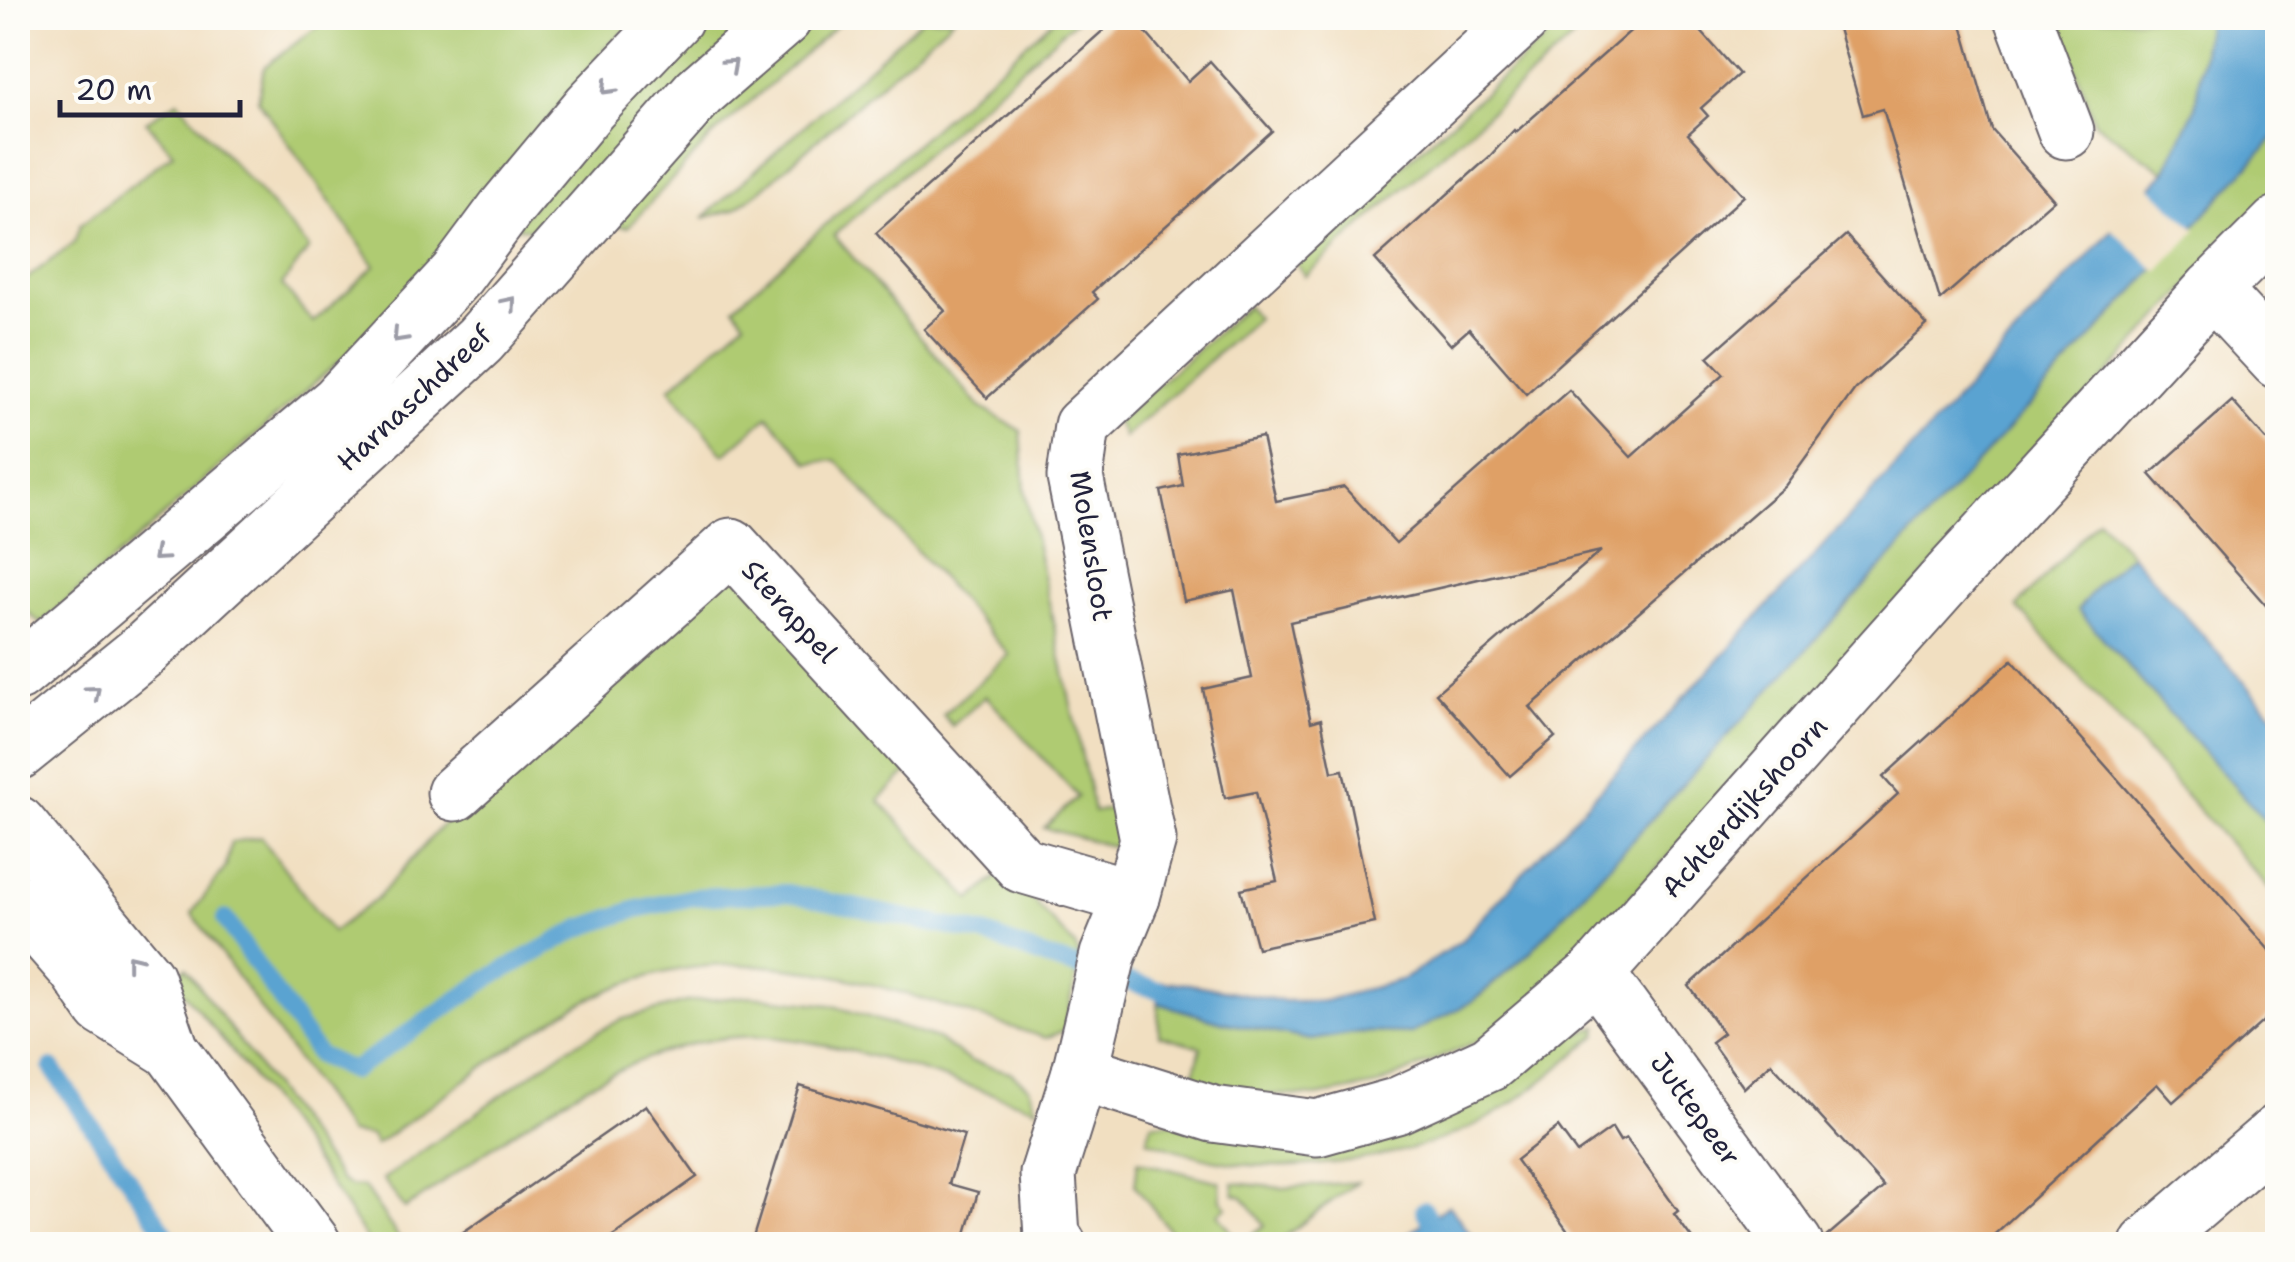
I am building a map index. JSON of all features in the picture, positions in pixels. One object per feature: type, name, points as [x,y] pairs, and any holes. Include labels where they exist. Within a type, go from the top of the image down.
[{"type":"street","name":"Harnaschdreef","points":[[18,673],[338,402],[457,274],[590,107],[676,18]]},
{"type":"street","name":"Harnaschdreef","points":[[18,752],[143,651],[480,340],[699,92],[784,18]]},
{"type":"street","name":"Molensloot","points":[[1058,1244],[1052,1236],[1048,1174],[1086,1050],[1108,955],[1132,897],[1148,839],[1075,477],[1082,426],[1522,18]]},
{"type":"street","points":[[2023,18],[2066,131]]},
{"type":"street","name":"Achterdijkshoorn","points":[[1086,1050],[1214,1114],[1318,1128],[1396,1106],[1490,1063],[1596,973],[1953,572],[2212,290],[2278,224]]},
{"type":"street","points":[[2212,290],[2278,362]]},
{"type":"street","name":"Sterappel","points":[[456,793],[731,546],[1022,865],[1132,897]]},
{"type":"street","points":[[18,824],[146,978],[171,1050],[312,1244]]},
{"type":"street","points":[[18,903],[76,969],[103,1008],[171,1050]]},
{"type":"street","name":"Juttepeer","points":[[1596,973],[1795,1244]]},
{"type":"street","points":[[2148,1244],[2278,1132]]},
{"type":"green space","points":[[329,18],[640,18],[608,46],[413,289],[369,335],[41,624],[18,604],[18,285],[74,243],[80,225],[173,153],[146,121],[178,101],[309,248],[282,285],[313,322],[375,266],[258,100],[264,67]]},
{"type":"green space","points":[[704,18],[750,18],[551,232],[514,227],[638,77]]},
{"type":"green space","points":[[805,18],[845,18],[714,134],[628,227],[612,225]]},
{"type":"green space","points":[[923,18],[954,18],[761,190],[735,209],[703,218]]},
{"type":"green space","points":[[1055,18],[1078,18],[834,235],[980,407],[1021,431],[1025,491],[1094,812],[1115,808],[1118,848],[1044,828],[1078,797],[986,696],[952,726],[943,715],[1009,655],[836,460],[809,463],[768,416],[724,455],[670,388],[745,321],[734,307]]},
{"type":"green space","points":[[1569,18],[1596,18],[1305,276],[1294,261]]},
{"type":"green space","points":[[2058,18],[2208,18],[2195,108],[2165,172],[2094,122]]},
{"type":"green space","points":[[2277,135],[2277,189],[1545,991],[1499,1032],[1378,1085],[1316,1096],[1258,1094],[1192,1082],[1201,1047],[1159,1035],[1158,1003],[1222,1022],[1311,1040],[1360,1032],[1411,1033],[1474,1001],[1528,954]]},
{"type":"green space","points":[[1247,306],[1257,318],[1124,437],[1116,421]]},
{"type":"green space","points":[[2098,519],[2131,554],[2099,583],[2078,610],[2277,834],[2277,897],[2017,607]]},
{"type":"green space","points":[[730,567],[913,767],[879,800],[971,900],[1005,870],[1075,946],[1080,958],[1065,1030],[1046,1038],[864,982],[804,970],[744,965],[684,969],[624,985],[563,1014],[375,1145],[371,1136],[349,1133],[192,913],[226,867],[231,842],[261,837],[332,932],[376,899],[456,810]]},
{"type":"green space","points":[[186,968],[341,1180],[350,1186],[364,1187],[403,1244],[369,1244],[276,1107],[171,978]]},
{"type":"green space","points":[[751,996],[831,1005],[937,1039],[970,1061],[1010,1072],[1029,1087],[1037,1108],[844,1049],[779,1038],[727,1038],[677,1048],[580,1090],[405,1209],[383,1179],[568,1048],[620,1020],[686,1002]]},
{"type":"green space","points":[[1598,1027],[1597,1035],[1503,1109],[1459,1132],[1391,1154],[1317,1165],[1245,1164],[1205,1158],[1147,1140],[1152,1123],[1425,1121],[1495,1091],[1573,1035]]},
{"type":"green space","points":[[1138,1161],[1220,1182],[1221,1200],[1227,1207],[1218,1214],[1240,1243],[1265,1225],[1243,1197],[1234,1194],[1233,1183],[1283,1188],[1357,1182],[1275,1244],[1180,1244],[1135,1185]]},
{"type":"water","points":[[2208,18],[2277,18],[2277,135],[1528,954],[1473,1001],[1411,1033],[1360,1032],[1311,1040],[1222,1022],[1158,1003],[1162,982],[1283,1001],[1324,1001],[1404,979],[1462,940],[2165,172],[2195,108]]},
{"type":"water","points":[[2131,554],[2277,719],[2277,834],[2078,610],[2099,583]]},
{"type":"water","points":[[1449,1205],[1478,1244],[1396,1242]]},
{"type":"pier","points":[[2147,184],[2197,230],[2158,272],[2109,227]]},
{"type":"building","points":[[1117,18],[1133,18],[1188,81],[1210,61],[1272,131],[1092,292],[1098,299],[987,398],[924,329],[945,311],[876,233]]},
{"type":"building","points":[[1645,18],[1689,18],[1739,74],[1701,108],[1708,116],[1688,134],[1744,196],[1526,394],[1469,329],[1451,345],[1375,259],[1514,130]]},
{"type":"building","points":[[1835,18],[1960,18],[1992,130],[2054,200],[1940,300],[1883,109],[1863,115]]},
{"type":"building","points":[[1846,235],[1927,325],[1855,389],[1785,486],[1530,707],[1555,737],[1510,776],[1436,693],[1601,551],[1290,622],[1311,722],[1321,719],[1332,772],[1343,770],[1375,923],[1257,948],[1241,889],[1277,881],[1256,792],[1225,798],[1203,689],[1252,678],[1234,590],[1184,601],[1161,491],[1183,486],[1178,454],[1262,437],[1276,501],[1344,487],[1396,543],[1569,390],[1631,457],[1724,374],[1708,357]]},
{"type":"building","points":[[2232,401],[2278,453],[2278,619],[2150,474]]},
{"type":"building","points":[[2012,660],[2278,960],[2278,1008],[2173,1102],[2157,1084],[1984,1244],[1826,1244],[1825,1238],[1884,1187],[1771,1063],[1744,1088],[1711,1042],[1723,1033],[1689,986],[1898,794],[1883,777]]},
{"type":"building","points":[[800,1086],[964,1135],[949,1184],[978,1192],[963,1244],[751,1244]]},
{"type":"building","points":[[646,1105],[697,1177],[617,1233],[600,1244],[446,1244]]},
{"type":"building","points":[[1558,1127],[1577,1153],[1612,1128],[1620,1141],[1626,1138],[1678,1211],[1674,1214],[1696,1244],[1577,1244],[1516,1160]]},
{"type":"waterway","points":[[225,919],[318,1055],[352,1071],[491,977],[581,928],[637,909],[694,897],[787,893],[984,934],[1050,959],[1179,996]]},
{"type":"waterway","points":[[52,1068],[173,1244]]},
{"type":"waterway","points":[[1424,1210],[1444,1244]]}]
